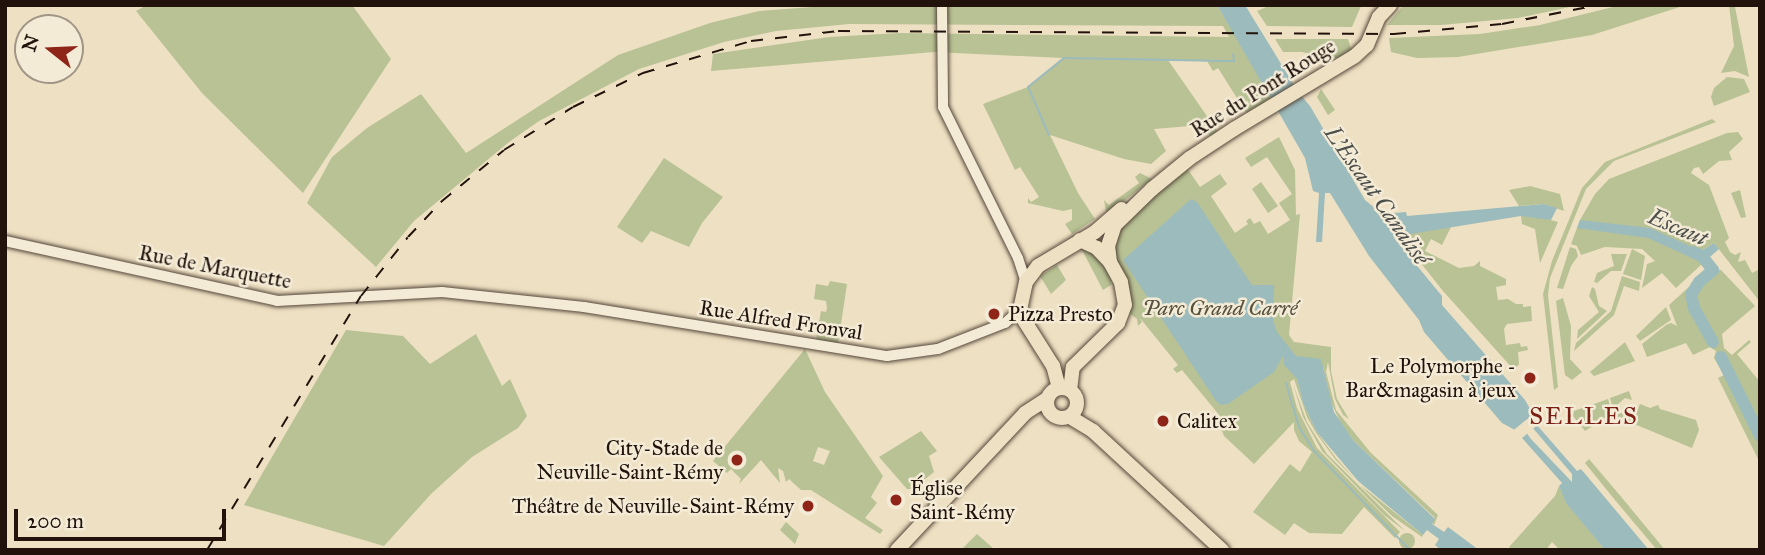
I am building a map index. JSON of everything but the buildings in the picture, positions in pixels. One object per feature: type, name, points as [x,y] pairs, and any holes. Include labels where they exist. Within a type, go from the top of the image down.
[{"type":"main road","name":"Rue du Pont Rouge","points":[[1038,266],[1152,189],[1190,158],[1363,50],[1386,9]]},
{"type":"main road","name":"Rue du Pont Rouge","points":[[1110,262],[1108,246],[1115,225],[1152,189]]},
{"type":"main road","points":[[1051,413],[1073,367],[1113,329],[1123,313],[1123,288],[1110,262],[1097,248],[1080,240]]},
{"type":"main road","points":[[1038,266],[1026,282],[1020,310],[1026,324],[1054,366],[1059,392]]},
{"type":"main road","points":[[1054,366],[1073,367]]},
{"type":"main road","points":[[897,550],[1025,413],[1059,392],[1076,397],[1074,412]]},
{"type":"main road","points":[[1015,424],[1034,415],[1051,413],[1061,419],[1074,412]]},
{"type":"main road","points":[[1074,412],[1222,550]]},
{"type":"street","points":[[942,5],[943,107],[1018,258],[1026,282]]},
{"type":"street","name":"Rue de Marquette","points":[[5,241],[281,302],[416,291],[547,303]]},
{"type":"street","points":[[1018,258],[1038,266]]},
{"type":"street","name":"Rue Alfred Fronval","points":[[547,303],[887,356],[930,351],[1005,323],[1020,310]]},
{"type":"street","name":"Rue Alfred Fronval","points":[[1005,323],[1026,324]]},
{"type":"green space","points":[[147,5],[352,5],[391,59],[303,193],[202,93],[136,11]]},
{"type":"green space","points":[[1217,5],[1272,98],[1247,114],[1218,68],[1213,71],[1207,61],[1168,60],[1218,132],[1211,137],[1202,125],[1154,129],[1166,151],[1151,164],[1124,159],[1050,135],[1078,193],[1095,219],[1072,234],[1065,224],[1072,220],[1072,209],[1063,211],[1028,203],[1028,198],[1031,202],[1039,197],[1020,167],[1015,170],[983,104],[1028,87],[1063,58],[934,52],[711,71],[713,54],[829,37],[900,33],[1229,37],[1223,26],[849,24],[776,31],[724,42],[639,69],[539,121],[509,142],[414,221],[376,267],[307,203],[332,157],[367,128],[421,94],[466,153],[618,55],[710,23],[759,11],[826,6]]},
{"type":"green space","points":[[1271,5],[1361,6],[1352,27],[1267,26],[1257,11]]},
{"type":"green space","points":[[1579,5],[1518,18],[1441,25],[1387,25],[1402,7]]},
{"type":"green space","points":[[1621,5],[1686,5],[1592,35],[1458,57],[1417,58],[1391,52],[1389,38],[1480,34],[1540,25]]},
{"type":"green space","points":[[1729,5],[1735,7],[1749,77],[1735,71],[1721,73],[1734,46]]},
{"type":"green space","points":[[1275,39],[1348,39],[1351,49],[1338,58],[1327,58],[1302,52],[1283,52]]},
{"type":"green space","points":[[1727,77],[1744,79],[1750,92],[1714,106],[1711,97],[1714,88]]},
{"type":"green space","points":[[1321,89],[1335,110],[1328,115],[1317,97]]},
{"type":"green space","points":[[1712,119],[1716,122],[1614,161],[1586,189],[1550,278],[1548,295],[1558,387],[1554,390],[1543,294],[1552,261],[1582,188],[1605,162]]},
{"type":"green space","points":[[1738,132],[1743,139],[1729,152],[1732,160],[1719,161],[1703,174],[1699,167],[1694,168],[1691,173],[1709,185],[1729,238],[1725,242],[1730,252],[1735,255],[1741,252],[1738,262],[1745,260],[1752,273],[1760,269],[1760,302],[1714,243],[1701,251],[1703,263],[1676,288],[1662,273],[1642,288],[1647,264],[1655,261],[1642,249],[1605,247],[1581,255],[1577,246],[1571,244],[1580,220],[1595,194],[1609,179],[1727,133]]},
{"type":"green space","name":"Parc Grand Carré","points":[[1279,137],[1295,170],[1296,215],[1300,214],[1289,335],[1294,342],[1331,347],[1331,371],[1337,399],[1349,419],[1343,415],[1335,399],[1328,362],[1326,372],[1336,410],[1371,453],[1438,515],[1434,525],[1432,523],[1435,518],[1353,440],[1341,424],[1331,402],[1323,367],[1297,379],[1303,403],[1316,431],[1356,481],[1335,459],[1316,433],[1307,417],[1294,379],[1290,382],[1297,408],[1317,448],[1400,532],[1395,538],[1364,507],[1342,534],[1309,533],[1294,523],[1285,535],[1253,512],[1290,464],[1300,472],[1312,452],[1299,441],[1294,422],[1254,464],[1224,436],[1220,426],[1225,422],[1182,370],[1177,373],[1173,369],[1178,365],[1140,318],[1142,322],[1138,326],[1137,319],[1129,313],[1115,263],[1114,247],[1120,228],[1133,213],[1187,168],[1200,187],[1220,174],[1227,184],[1211,196],[1235,233],[1248,224],[1246,221],[1250,218],[1254,224],[1260,221],[1268,234],[1290,220],[1279,203],[1292,194],[1267,157],[1251,167],[1245,158]]},
{"type":"green space","points":[[664,158],[723,197],[702,223],[689,247],[651,231],[642,243],[617,227]]},
{"type":"green space","points":[[1140,173],[1152,179],[1111,211],[1106,211],[1104,200],[1109,205],[1139,183],[1135,177]]},
{"type":"green space","points":[[1261,182],[1278,206],[1268,213],[1252,189]]},
{"type":"green space","points":[[1530,186],[1560,194],[1564,211],[1544,204],[1519,206],[1509,190]]},
{"type":"green space","points":[[1740,190],[1746,217],[1741,218],[1731,193]]},
{"type":"green space","points":[[1533,215],[1558,222],[1540,263],[1535,229],[1522,224],[1521,216]]},
{"type":"green space","points":[[1451,227],[1442,245],[1431,239],[1425,251],[1459,268],[1474,266],[1480,261],[1480,266],[1506,279],[1506,285],[1496,287],[1498,300],[1508,299],[1516,304],[1523,304],[1523,307],[1531,306],[1532,321],[1507,324],[1504,329],[1506,345],[1520,343],[1521,347],[1527,346],[1528,350],[1518,352],[1519,364],[1514,370],[1443,291],[1401,238],[1400,232]]},
{"type":"green space","points":[[1570,247],[1576,249],[1578,256],[1571,266],[1563,289],[1557,288]]},
{"type":"green space","points":[[1085,248],[1095,252],[1112,277],[1111,285],[1103,290],[1082,250]]},
{"type":"green space","points":[[1632,249],[1645,256],[1641,280],[1623,274]]},
{"type":"green space","points":[[1611,254],[1627,254],[1621,271],[1611,271],[1597,283],[1594,282],[1597,273],[1614,266]]},
{"type":"green space","points":[[1057,265],[1066,280],[1051,294],[1040,276]]},
{"type":"green space","points":[[1710,268],[1721,270],[1755,306],[1722,334],[1724,348],[1732,355],[1749,340],[1751,342],[1737,354],[1760,382],[1760,463],[1718,378],[1724,375],[1714,358],[1716,351],[1710,347],[1693,355],[1686,343],[1647,357],[1642,344],[1666,325],[1671,323],[1677,326],[1669,305]]},
{"type":"green space","points":[[1622,276],[1640,282],[1639,291],[1624,286],[1614,315],[1574,351],[1576,343],[1611,311]]},
{"type":"green space","points":[[830,281],[847,284],[838,344],[816,340],[821,311],[826,312],[827,308],[826,301],[814,299],[816,284],[828,286]]},
{"type":"green space","points":[[1592,287],[1595,289],[1599,306],[1607,311],[1577,339],[1578,330],[1599,312],[1589,296]]},
{"type":"green space","points":[[1563,298],[1571,326],[1570,359],[1582,372],[1572,380],[1565,375],[1556,301]]},
{"type":"green space","points":[[1666,307],[1671,320],[1640,341],[1636,336]]},
{"type":"green space","points":[[346,330],[403,336],[430,364],[476,334],[502,386],[510,379],[527,416],[518,428],[472,457],[432,493],[384,546],[244,505]]},
{"type":"green space","points":[[1625,342],[1635,361],[1594,376],[1590,372]]},
{"type":"green space","points":[[805,349],[825,392],[883,476],[871,497],[877,503],[865,518],[883,530],[880,534],[811,490],[801,490],[789,479],[786,482],[783,471],[778,468],[780,483],[761,460],[739,484],[741,479],[731,469],[727,473],[713,461]],"holes":[[[818,447],[830,451],[824,465],[813,461]]]},
{"type":"green space","points":[[1293,384],[1307,422],[1327,454],[1405,531],[1384,515],[1322,451],[1303,417]]},
{"type":"green space","points":[[1629,391],[1632,400],[1625,398],[1617,405],[1621,407],[1619,412],[1629,417],[1632,412],[1636,414],[1640,404],[1650,408],[1658,405],[1660,409],[1696,420],[1699,430],[1692,448],[1615,416],[1610,398]]},
{"type":"green space","points":[[1608,399],[1612,413],[1585,431],[1573,416],[1574,411]]},
{"type":"green space","points":[[921,431],[937,451],[929,456],[934,472],[913,489],[907,489],[879,457]]},
{"type":"green space","points":[[1589,459],[1665,550],[1657,550],[1615,500],[1585,463]]},
{"type":"green space","points":[[1360,485],[1423,535],[1422,537],[1392,516]]},
{"type":"green space","points":[[1559,486],[1567,503],[1605,550],[1560,550],[1552,542],[1546,550],[1513,550],[1509,547],[1555,496]]},
{"type":"green space","points":[[786,522],[799,534],[795,544],[780,530]]},
{"type":"green space","points":[[1407,533],[1413,535],[1413,547],[1407,549],[1401,547],[1399,541],[1401,535]]},
{"type":"green space","points":[[977,534],[995,550],[961,550]]},
{"type":"water","points":[[1217,5],[1245,5],[1299,93],[1310,106],[1365,200],[1388,219],[1394,213],[1406,212],[1407,216],[1544,204],[1557,208],[1551,220],[1521,216],[1404,235],[1401,232],[1394,238],[1442,296],[1442,305],[1525,400],[1533,414],[1530,417],[1577,471],[1581,469],[1649,550],[1605,550],[1566,503],[1559,486],[1562,483],[1515,430],[1502,423],[1424,332],[1419,320],[1369,256],[1330,193],[1325,193],[1322,242],[1316,242],[1319,193],[1313,191],[1305,158]],"holes":[[[1526,420],[1572,474],[1572,482],[1531,439],[1521,425]]]},
{"type":"water","points":[[1191,199],[1197,202],[1252,285],[1274,285],[1273,320],[1277,332],[1296,356],[1321,359],[1334,412],[1353,440],[1435,519],[1432,524],[1444,532],[1448,527],[1479,550],[1441,550],[1435,545],[1439,539],[1427,530],[1423,535],[1358,481],[1316,431],[1303,403],[1297,379],[1284,365],[1283,356],[1274,372],[1228,404],[1221,405],[1216,401],[1123,260]]},
{"type":"water","points":[[1580,220],[1650,228],[1701,251],[1714,243],[1719,249],[1703,263],[1648,238],[1577,228]]},
{"type":"pier","points":[[1536,412],[1535,417],[1540,423],[1520,440],[1510,433]]},
{"type":"waterway","points":[[1049,135],[1028,87],[1064,58],[1234,61],[1233,54]]},
{"type":"waterway","name":"Escaut","points":[[1693,252],[1702,256],[1713,270],[1699,282],[1691,295],[1694,308],[1713,342]]},
{"type":"waterway","name":"Escaut","points":[[1721,357],[1760,436]]},
{"type":"waterway","points":[[1286,383],[1299,427],[1314,451],[1409,549]]},
{"type":"railway","points":[[207,550],[361,296],[408,237],[442,201],[504,150],[573,107],[643,73],[751,41],[838,31],[1394,34],[1502,24],[1598,5]]},
{"type":"place","name":"Pizza Presto","points":[[994,314]]},
{"type":"place","name":"Le Polymorphe - Bar&magasin à jeux","points":[[1530,378]]},
{"type":"place","name":"Calitex","points":[[1163,421]]},
{"type":"place","name":"City-Stade de Neuville-Saint-Rémy","points":[[737,460]]},
{"type":"place","name":"Église Saint-Rémy","points":[[896,500]]},
{"type":"place","name":"Théâtre de Neuville-Saint-Rémy","points":[[808,506]]},
{"type":"district","name":"SELLES","points":[[1584,417]]},
{"type":"water label","name":"L'Escaut Canalisé","points":[[1377,195]]}]
